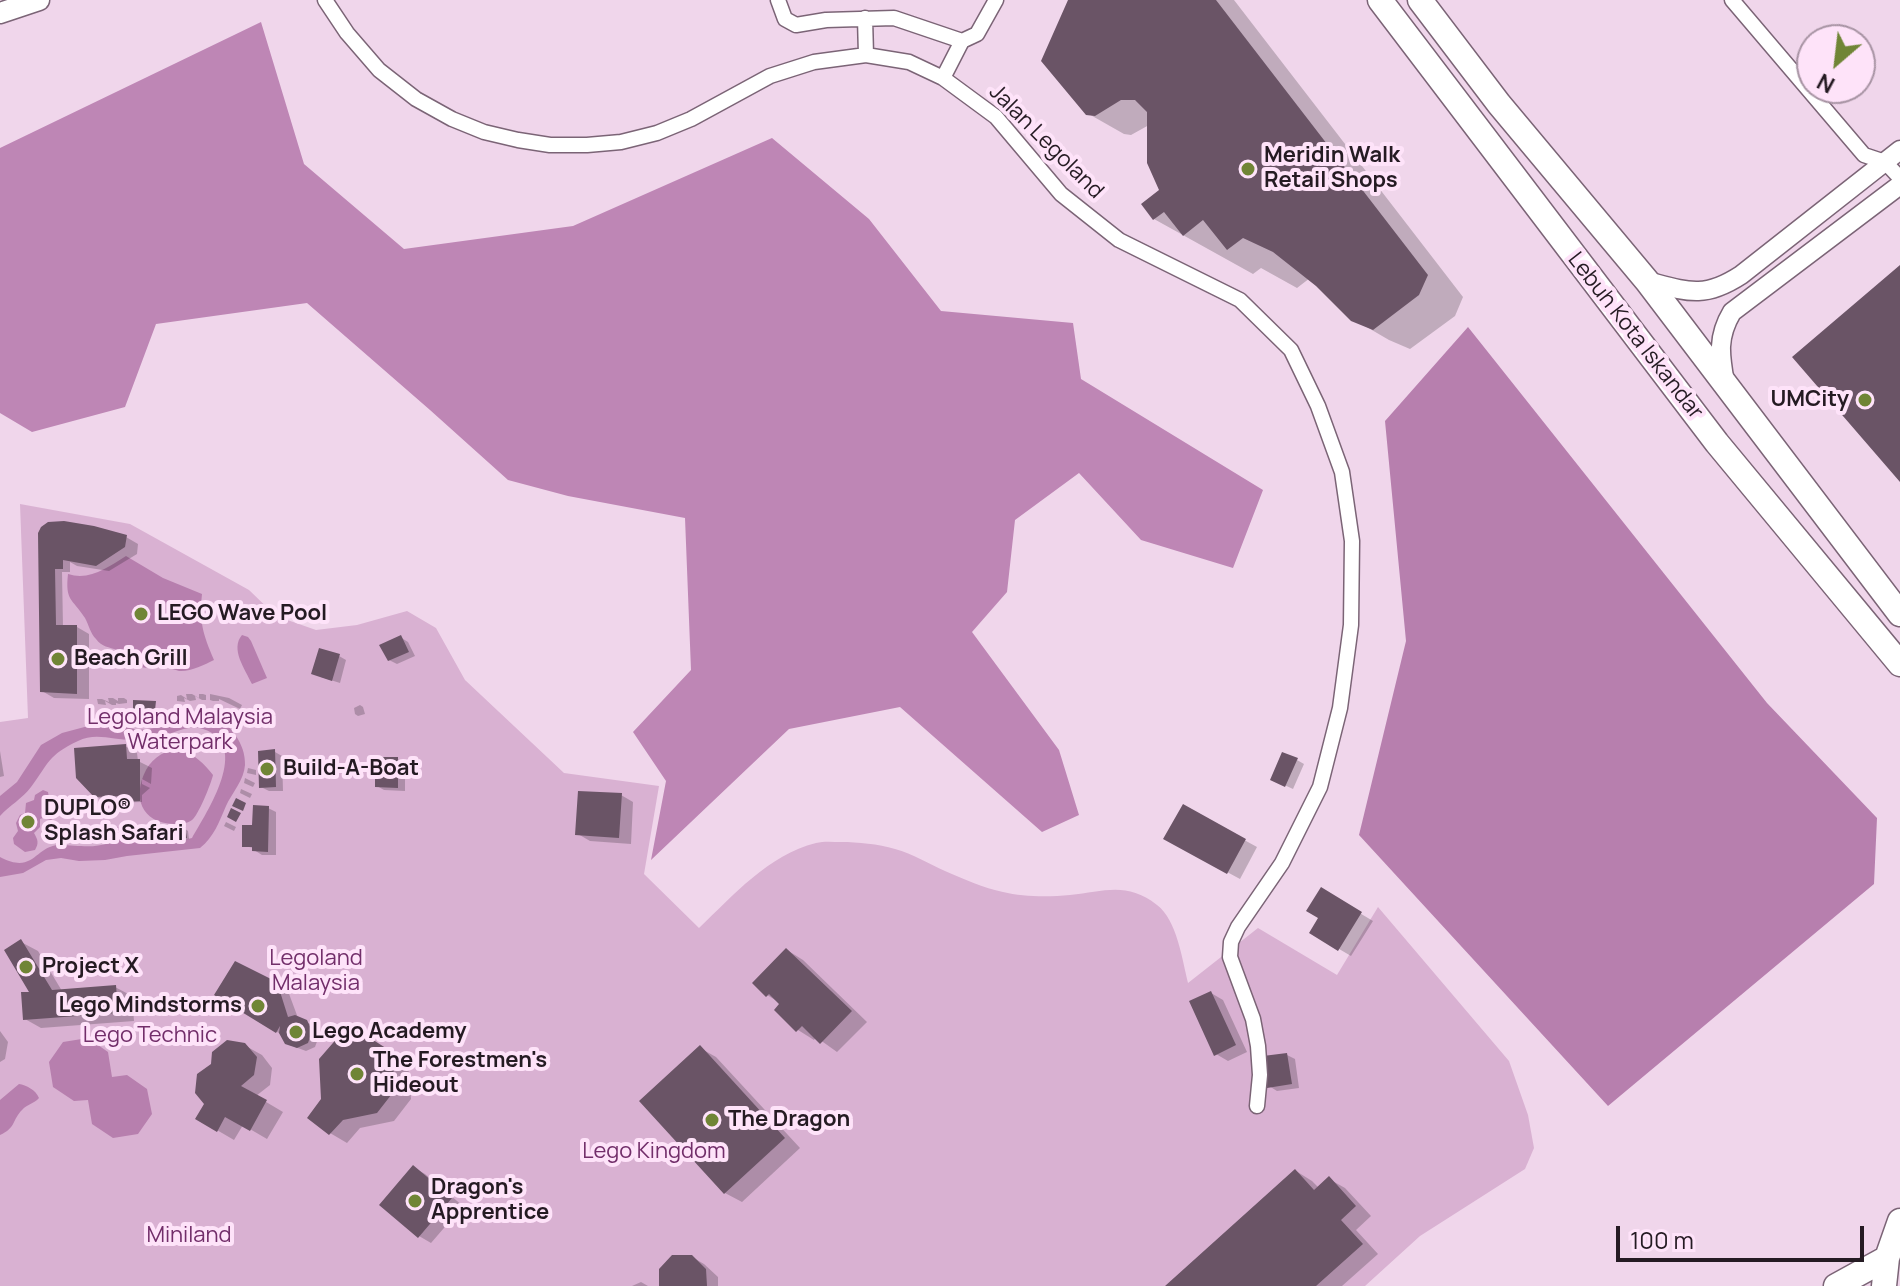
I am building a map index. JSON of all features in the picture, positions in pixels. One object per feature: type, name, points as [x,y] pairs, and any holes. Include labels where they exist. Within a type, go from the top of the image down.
[{"type":"highway","name":"Lebuh Kota Iskandar","points":[[1380,0],[1717,443],[1900,664]]},
{"type":"highway","name":"Lebuh Kota Iskandar","points":[[1420,0],[1499,104],[1647,281],[1900,614]]},
{"type":"highway","points":[[1884,1285],[1887,1258],[1900,1221]]},
{"type":"highway","points":[[1836,1286],[1887,1258]]},
{"type":"main road","points":[[0,13],[39,0]]},
{"type":"street","points":[[778,0],[785,19],[796,25],[826,20],[894,18],[962,41]]},
{"type":"street","points":[[943,78],[962,41],[977,34],[996,0]]},
{"type":"street","points":[[1732,0],[1864,155],[1885,162],[1900,178]]},
{"type":"street","name":"Jalan Legoland","points":[[329,4],[347,33],[379,70],[416,99],[484,132],[550,145],[621,142],[657,133],[691,119],[770,76],[814,62],[866,55],[909,62],[943,78],[996,117],[1061,194],[1119,240],[1240,300],[1291,350],[1318,406],[1342,472],[1352,541],[1351,625],[1340,708],[1320,787],[1282,863],[1231,942],[1230,957],[1253,1019],[1258,1046],[1260,1075],[1257,1106]]},
{"type":"street","points":[[865,18],[866,55]]},
{"type":"street","points":[[1647,281],[1704,292],[1723,287],[1900,150]]},
{"type":"street","points":[[1864,155],[1863,180],[1879,201]]},
{"type":"street","points":[[1726,387],[1720,342],[1724,325],[1732,312],[1900,185]]},
{"type":"green space","name":"Legoland Malaysia","points":[[20,504],[130,524],[249,590],[276,616],[316,630],[357,625],[407,611],[436,628],[465,680],[564,773],[659,786],[644,874],[699,928],[767,866],[799,849],[825,842],[861,843],[895,849],[974,883],[1011,894],[1053,896],[1115,890],[1135,893],[1157,905],[1169,920],[1178,941],[1188,983],[1258,928],[1337,975],[1378,907],[1509,1061],[1528,1115],[1534,1148],[1525,1169],[1420,1236],[1365,1286],[0,1286],[0,722],[28,718]]},
{"type":"shaded area","points":[[261,22],[304,164],[404,249],[573,226],[772,138],[869,219],[941,311],[1073,323],[1081,379],[1263,490],[1233,568],[1141,540],[1079,473],[1015,520],[1007,592],[972,632],[1059,750],[1079,815],[1042,832],[900,707],[789,729],[651,860],[666,781],[633,732],[691,670],[685,518],[568,496],[508,480],[307,303],[156,324],[125,407],[32,432],[0,413],[0,148]]},
{"type":"shaded area","points":[[1468,327],[1767,703],[1877,818],[1874,884],[1608,1106],[1359,835],[1406,641],[1385,421]]},
{"type":"shaded area","name":"LEGO Wave Pool","points":[[126,556],[163,578],[202,594],[203,628],[214,660],[183,671],[144,667],[134,664],[94,637],[69,595],[68,574],[91,574]]},
{"type":"shaded area","points":[[242,635],[251,641],[267,678],[252,684],[238,653]]},
{"type":"shaded area","points":[[212,714],[236,735],[245,765],[216,829],[200,848],[105,860],[46,860],[23,873],[0,877],[0,857],[20,863],[59,845],[103,845],[110,843],[117,827],[126,825],[139,843],[192,838],[215,796],[225,763],[224,749],[217,737],[203,729],[183,729],[150,739],[84,738],[55,755],[28,791],[0,816],[0,796],[17,782],[41,745],[62,733],[92,725],[115,725],[139,730],[163,727],[190,715]]},
{"type":"shaded area","points":[[181,748],[213,775],[195,817],[188,822],[174,824],[147,814],[142,807],[140,790],[149,765],[165,752]]},
{"type":"shaded area","name":"DUPLO® Splash Safari","points":[[43,790],[57,804],[57,813],[51,820],[40,819],[40,827],[34,833],[38,842],[36,848],[25,852],[14,844],[13,838],[18,831],[16,823],[25,813],[26,803],[34,800],[35,795]]},
{"type":"shaded area","points":[[88,1038],[108,1052],[112,1077],[127,1075],[147,1089],[152,1114],[138,1134],[113,1138],[92,1124],[88,1100],[74,1101],[53,1087],[49,1062],[63,1042]]},
{"type":"shaded area","points":[[19,1084],[30,1088],[39,1098],[24,1108],[11,1127],[0,1135],[0,1100]]},
{"type":"building","name":"Meridin Walk Retail Shops","points":[[1068,0],[1216,0],[1428,275],[1419,295],[1373,330],[1351,321],[1316,286],[1273,252],[1243,238],[1227,250],[1203,220],[1183,236],[1164,212],[1153,220],[1141,204],[1159,190],[1147,163],[1147,112],[1135,100],[1121,100],[1095,116],[1086,115],[1041,61]]},
{"type":"building","name":"UMCity","points":[[1900,265],[1900,482],[1792,357]]},
{"type":"building","points":[[64,521],[127,535],[125,547],[96,566],[63,560],[63,569],[55,569],[56,625],[77,625],[77,694],[40,692],[38,533],[48,522]]},
{"type":"building","points":[[401,635],[409,652],[388,661],[379,645]]},
{"type":"building","points":[[319,648],[340,654],[332,681],[311,674]]},
{"type":"building","points":[[133,700],[156,701],[155,710],[133,710]]},
{"type":"building","points":[[126,744],[127,759],[140,759],[140,801],[124,802],[123,796],[94,797],[76,778],[74,748]]},
{"type":"building","name":"Build-A-Boat","points":[[275,749],[276,787],[259,788],[258,751]]},
{"type":"building","points":[[1282,752],[1298,758],[1285,787],[1270,780]]},
{"type":"building","points":[[375,757],[398,757],[398,788],[375,787]]},
{"type":"building","points":[[578,791],[622,793],[619,838],[575,835]]},
{"type":"building","points":[[236,798],[246,803],[243,811],[232,806]]},
{"type":"building","points":[[1183,804],[1246,839],[1227,874],[1163,839]]},
{"type":"building","points":[[253,805],[269,806],[268,852],[242,847],[242,825],[252,825]]},
{"type":"building","points":[[231,808],[241,813],[236,822],[227,817]]},
{"type":"building","points":[[185,827],[187,838],[168,840],[166,829]]},
{"type":"building","points":[[1321,887],[1362,912],[1338,951],[1309,933],[1318,918],[1306,911]]},
{"type":"building","name":"Project X","points":[[21,939],[52,990],[116,985],[118,1013],[23,1020],[21,992],[29,992],[4,950]]},
{"type":"building","points":[[786,948],[852,1011],[820,1044],[802,1026],[796,1032],[774,1010],[779,1004],[769,994],[766,997],[752,983]]},
{"type":"building","name":"Lego Mindstorms","points":[[235,961],[277,982],[288,1017],[295,1015],[307,1020],[312,1031],[308,1043],[297,1048],[285,1044],[279,1033],[280,1026],[276,1033],[214,995]]},
{"type":"building","points":[[1211,991],[1236,1045],[1214,1056],[1189,1001]]},
{"type":"building","name":"The Forestmen's Hideout","points":[[339,1036],[367,1036],[392,1052],[395,1090],[377,1113],[343,1120],[329,1135],[307,1118],[321,1099],[319,1059]]},
{"type":"building","points":[[227,1040],[245,1043],[257,1057],[254,1075],[241,1086],[267,1100],[250,1131],[225,1117],[217,1132],[195,1119],[204,1104],[195,1093],[197,1074],[211,1064],[212,1052]]},
{"type":"building","name":"The Dragon","points":[[700,1045],[785,1138],[724,1194],[639,1101]]},
{"type":"building","points":[[1287,1053],[1292,1084],[1267,1088],[1263,1056]]},
{"type":"building","name":"Dragon's Apprentice","points":[[413,1165],[452,1198],[418,1238],[379,1205]]},
{"type":"building","points":[[1295,1169],[1314,1190],[1329,1176],[1356,1206],[1341,1220],[1363,1244],[1316,1286],[1165,1286]]},
{"type":"building","points":[[672,1255],[692,1255],[706,1269],[707,1286],[659,1286],[659,1269]]},
{"type":"place","name":"Meridin Walk Retail Shops","points":[[1248,169]]},
{"type":"place","name":"UMCity","points":[[1865,400]]},
{"type":"place","name":"LEGO Wave Pool","points":[[141,614]]},
{"type":"place","name":"Beach Grill","points":[[58,659]]},
{"type":"place","name":"Build-A-Boat","points":[[267,769]]},
{"type":"place","name":"DUPLO® Splash Safari","points":[[28,822]]},
{"type":"place","name":"Project X","points":[[26,967]]},
{"type":"place","name":"Lego Mindstorms","points":[[258,1006]]},
{"type":"place","name":"Lego Academy","points":[[296,1032]]},
{"type":"place","name":"The Forestmen's Hideout","points":[[357,1074]]},
{"type":"place","name":"The Dragon","points":[[712,1120]]},
{"type":"place","name":"Dragon's Apprentice","points":[[415,1201]]},
{"type":"park label","name":"Legoland Malaysia Waterpark","points":[[180,730]]},
{"type":"park label","name":"Lego Technic","points":[[150,1036]]},
{"type":"park label","name":"Lego Kingdom","points":[[654,1152]]},
{"type":"park label","name":"Miniland","points":[[189,1236]]}]
